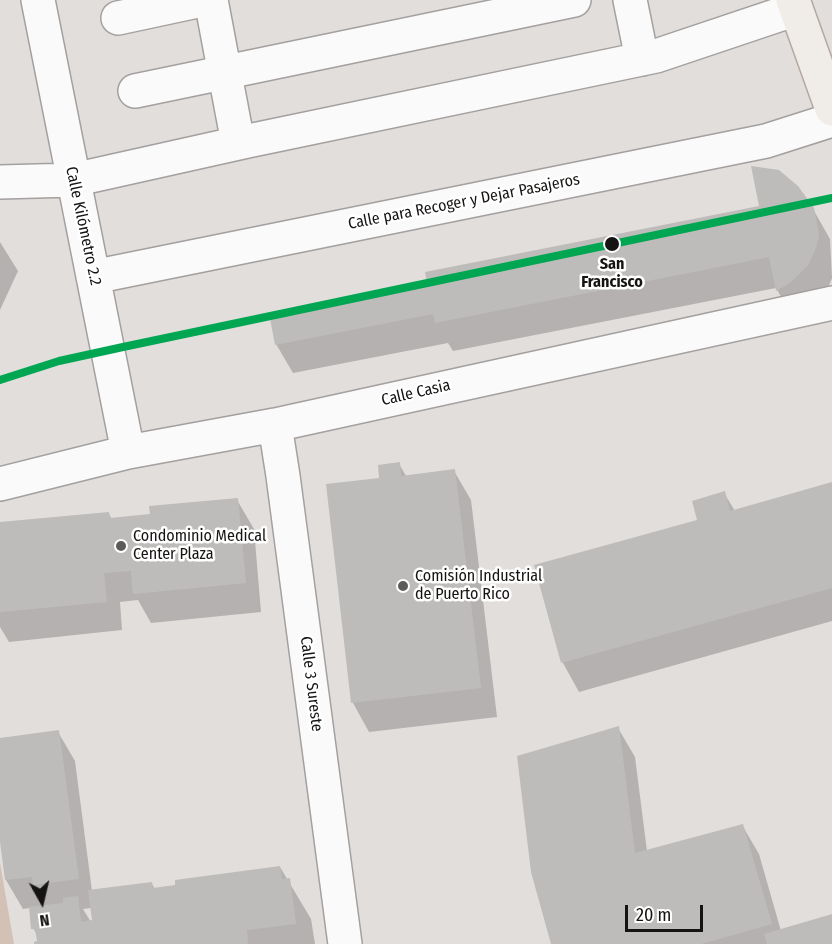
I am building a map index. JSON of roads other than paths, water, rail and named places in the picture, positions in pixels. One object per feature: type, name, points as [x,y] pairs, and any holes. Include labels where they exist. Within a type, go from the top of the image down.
[{"type":"main road","points":[[795,5],[832,109]]},
{"type":"street","name":"Calle Kilómetro 2.2","points":[[38,0],[128,452]]},
{"type":"street","points":[[118,18],[202,0]]},
{"type":"street","points":[[211,0],[238,143]]},
{"type":"street","points":[[135,91],[574,0]]},
{"type":"street","points":[[630,0],[642,59]]},
{"type":"street","points":[[0,182],[73,180],[238,143],[656,56],[795,5]]},
{"type":"street","name":"Calle para Recoger y Dejar Pasajeros","points":[[93,277],[766,141],[832,120]]},
{"type":"street","name":"Calle Casia","points":[[0,484],[128,452],[275,425],[832,303]]},
{"type":"street","name":"Calle 3 Sureste","points":[[275,425],[284,476],[345,944]]},
{"type":"place","name":"San Francisco","points":[[612,244]]},
{"type":"place","name":"Condominio Medical Center Plaza","points":[[121,546]]},
{"type":"place","name":"Comisión Industrial de Puerto Rico","points":[[403,586]]}]
